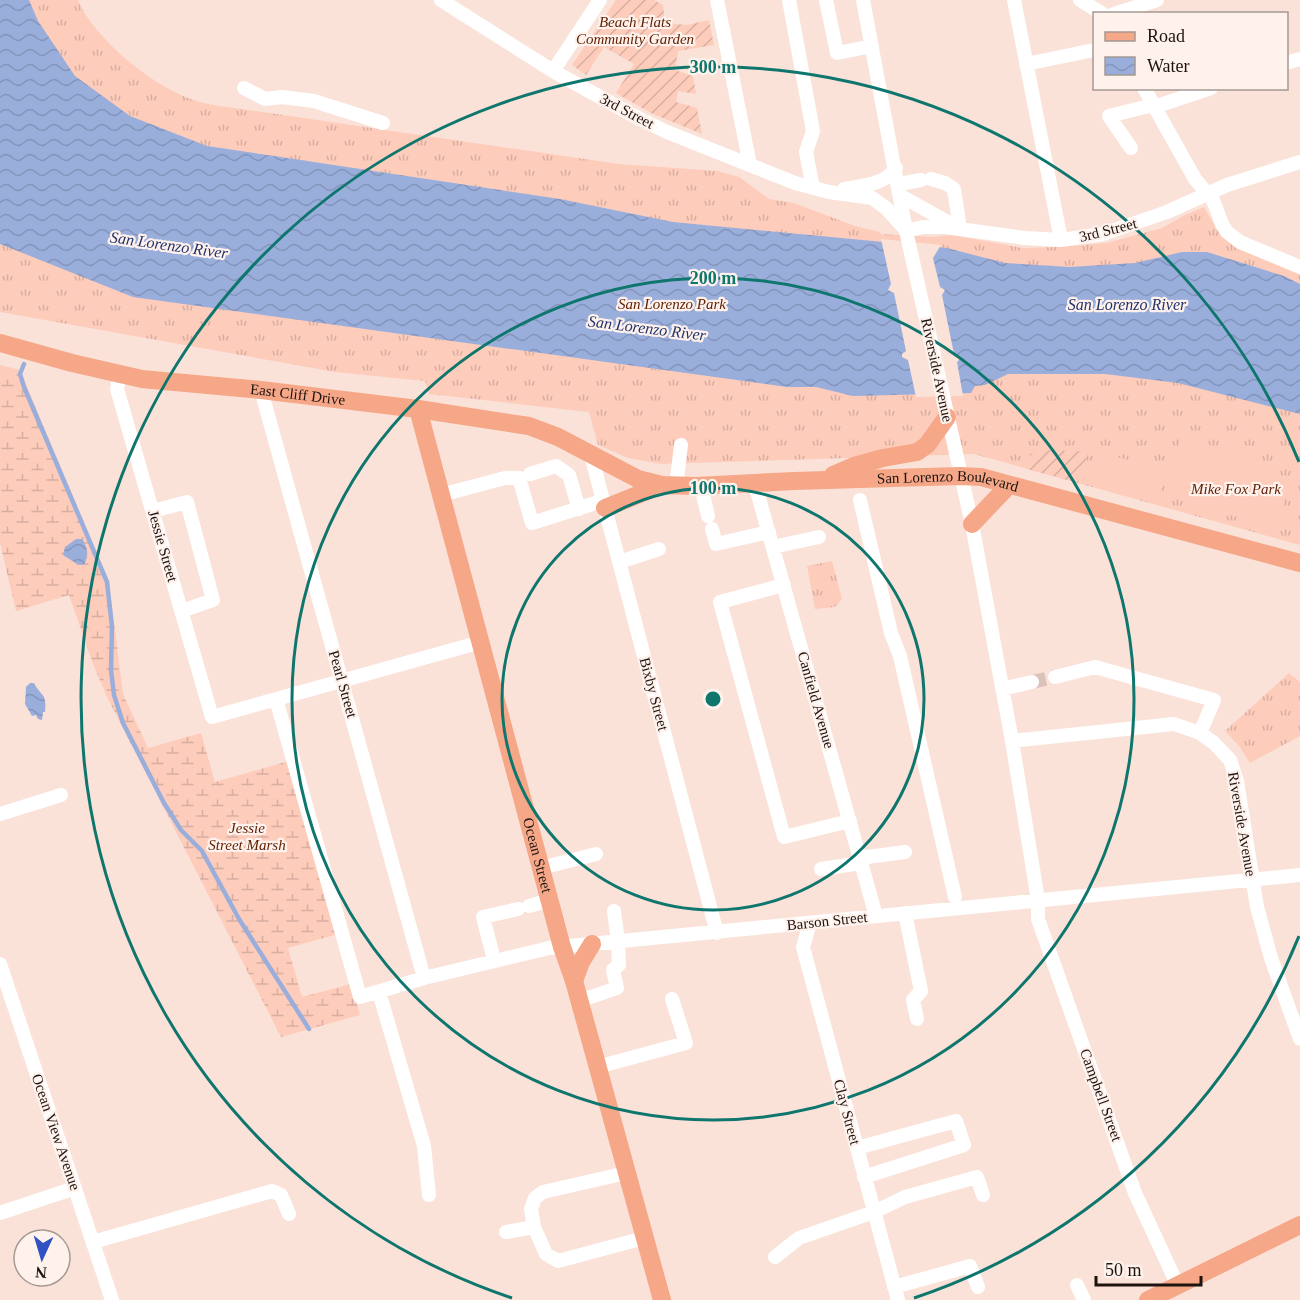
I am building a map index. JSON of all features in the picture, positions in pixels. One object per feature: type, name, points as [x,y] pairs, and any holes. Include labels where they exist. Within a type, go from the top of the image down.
[{"type":"main road","name":"East Cliff Drive","points":[[0,343],[120,374],[169,383],[261,390],[418,409],[529,426],[558,437],[591,455]]},
{"type":"main road","name":"Ocean Street","points":[[418,409],[562,947],[574,981],[662,1300]]},
{"type":"main road","points":[[823,480],[854,466],[917,452],[927,445],[946,415]]},
{"type":"main road","name":"San Lorenzo Boulevard","points":[[591,455],[638,478],[669,486],[981,477],[1300,563]]},
{"type":"main road","points":[[972,524],[1009,485]]},
{"type":"main road","points":[[603,504],[669,486]]},
{"type":"main road","points":[[574,981],[581,962],[592,944]]},
{"type":"main road","points":[[1152,1299],[1300,1225]]},
{"type":"street","points":[[553,71],[600,0]]},
{"type":"street","points":[[717,0],[750,165]]},
{"type":"street","points":[[789,0],[813,131],[806,152],[813,188]]},
{"type":"street","points":[[826,0],[837,53],[872,46]]},
{"type":"street","name":"Riverside Avenue","points":[[863,0],[907,234],[972,524],[1012,741],[1038,900]]},
{"type":"street","points":[[1014,0],[1061,240]]},
{"type":"street","points":[[1080,0],[1099,12]]},
{"type":"street","points":[[1119,12],[1157,0]]},
{"type":"street","name":"3rd Street","points":[[446,2],[553,71],[638,118],[667,132],[813,188],[872,198],[886,208],[907,234],[923,227],[1061,240],[1103,234],[1136,224],[1227,185],[1300,162]]},
{"type":"street","points":[[1026,64],[1093,50]]},
{"type":"street","points":[[244,88],[265,99],[282,97],[314,101],[383,123]]},
{"type":"street","points":[[1145,90],[1195,179],[1213,200],[1227,232],[1240,242],[1300,267]]},
{"type":"street","points":[[1131,148],[1109,116],[1153,106],[1205,90]]},
{"type":"street","points":[[829,192],[881,181],[896,168]]},
{"type":"street","points":[[900,190],[926,179],[945,183],[954,189],[960,229]]},
{"type":"street","points":[[900,190],[960,229]]},
{"type":"street","name":"Jessie Street","points":[[120,374],[117,389],[212,717],[276,699]]},
{"type":"street","name":"Pearl Street","points":[[261,390],[424,978]]},
{"type":"street","points":[[669,486],[681,445]]},
{"type":"street","name":"Bixby Street","points":[[591,455],[717,933]]},
{"type":"street","points":[[441,495],[505,478],[525,476],[556,466],[569,475],[579,509]]},
{"type":"street","points":[[525,476],[532,523],[603,504]]},
{"type":"street","name":"Canfield Avenue","points":[[755,484],[876,916]]},
{"type":"street","points":[[701,486],[716,544],[769,532]]},
{"type":"street","points":[[860,500],[891,633],[900,656],[955,897]]},
{"type":"street","points":[[153,511],[187,502],[213,600],[182,612]]},
{"type":"street","points":[[773,546],[819,537]]},
{"type":"street","points":[[619,562],[659,549]]},
{"type":"street","points":[[784,585],[720,602],[784,837],[850,821]]},
{"type":"street","points":[[276,699],[481,642]]},
{"type":"street","points":[[1055,676],[1095,667],[1214,700],[1200,733]]},
{"type":"street","points":[[1002,689],[1032,682]]},
{"type":"street","name":"Barson Street","points":[[276,699],[360,997],[494,960],[562,947],[1300,876]]},
{"type":"street","name":"Riverside Avenue","points":[[1012,741],[1174,724],[1200,733],[1214,743],[1230,760],[1237,781],[1257,907],[1299,1036]]},
{"type":"street","points":[[0,814],[61,795]]},
{"type":"street","points":[[820,869],[905,852]]},
{"type":"street","points":[[541,868],[596,854]]},
{"type":"street","points":[[494,960],[483,917],[550,900]]},
{"type":"street","name":"Campbell Street","points":[[1038,900],[1038,919],[1136,1193],[1178,1286]]},
{"type":"street","points":[[579,1001],[617,988],[613,970],[619,964],[614,912]]},
{"type":"street","points":[[905,913],[921,991],[913,1000],[917,1019]]},
{"type":"street","name":"Clay Street","points":[[810,923],[803,947],[896,1294]]},
{"type":"street","name":"Ocean View Avenue","points":[[0,964],[112,1300]]},
{"type":"street","points":[[379,992],[424,1146],[429,1195]]},
{"type":"street","points":[[597,1067],[686,1044],[672,999]]},
{"type":"street","points":[[857,1148],[956,1121],[964,1145],[864,1177]]},
{"type":"street","points":[[626,1173],[543,1192],[535,1198],[531,1209],[534,1227],[546,1254],[558,1260],[644,1238]]},
{"type":"street","points":[[775,1257],[799,1238],[874,1212],[905,1197],[977,1177],[983,1195]]},
{"type":"street","points":[[0,1213],[75,1188]]},
{"type":"street","points":[[93,1242],[272,1191],[281,1195],[288,1214]]},
{"type":"street","points":[[506,1232],[534,1227]]},
{"type":"street","points":[[896,1294],[970,1266],[978,1287]]},
{"type":"street","points":[[1077,1285],[1084,1300]]},
{"type":"green space","name":"San Lorenzo Park","points":[[0,0],[78,0],[97,30],[127,60],[178,94],[200,102],[619,164],[718,171],[739,177],[769,199],[794,203],[881,234],[931,237],[952,235],[1023,248],[1106,243],[1162,228],[1204,207],[1217,230],[1300,267],[1300,545],[974,454],[661,464],[628,458],[598,445],[589,412],[429,394],[425,381],[335,372],[0,312]]},
{"type":"green space","name":"Beach Flats Community Garden","points":[[616,0],[654,0],[663,5],[665,23],[687,25],[709,20],[714,45],[678,51],[675,70],[693,76],[696,94],[678,91],[676,102],[697,108],[702,134],[651,113],[616,93],[634,64],[604,47],[586,75],[572,65]]},
{"type":"green space","name":"Jessie Street Marsh","points":[[0,365],[20,370],[109,582],[123,694],[148,748],[201,733],[215,782],[289,761],[338,934],[288,948],[302,997],[351,984],[360,1015],[281,1037],[107,697],[69,595],[16,611],[0,543]]},
{"type":"green space","name":"Mike Fox Park","points":[[1181,437],[1257,458],[1254,468],[1258,477],[1262,478],[1285,500],[1278,529],[1165,496]]},
{"type":"green space","points":[[1041,450],[1079,451],[1088,454],[1078,483],[1027,469],[1030,454]]},
{"type":"green space","points":[[1102,453],[1166,470],[1157,502],[1094,485]]},
{"type":"green space","points":[[832,561],[842,599],[835,607],[815,609],[807,566]]},
{"type":"green space","points":[[1289,673],[1300,682],[1300,736],[1250,763],[1225,731]]},
{"type":"water","name":"San Lorenzo Park","points":[[0,0],[29,0],[38,21],[75,76],[130,116],[207,146],[560,199],[673,222],[947,248],[1005,263],[1070,267],[1135,263],[1182,252],[1207,252],[1284,276],[1300,284],[1300,414],[1178,383],[1105,374],[1008,374],[985,385],[975,386],[971,393],[853,396],[816,387],[787,387],[133,297],[0,244]]},
{"type":"water","points":[[76,539],[82,539],[87,549],[84,565],[77,564],[63,555],[65,547]]},
{"type":"water","points":[[34,683],[44,698],[45,712],[43,712],[42,720],[36,715],[32,716],[25,704],[26,687]]},
{"type":"pier","points":[[881,239],[941,245],[933,258],[940,287],[945,290],[942,295],[954,354],[959,356],[957,362],[963,396],[916,397],[908,360],[902,357],[906,351],[894,293],[888,290],[891,284]]},
{"type":"waterway","name":"Jessie Street Marsh","points":[[24,364],[20,374],[24,387],[107,582],[112,627],[111,670],[114,695],[123,723],[164,803],[181,830],[202,851],[239,919],[309,1029]]},
{"type":"tunnel","points":[[1032,682],[1055,677]]},
{"type":"water label","name":"San Lorenzo River","points":[[169,245]]},
{"type":"water label","name":"San Lorenzo River","points":[[1127,304]]},
{"type":"water label","name":"San Lorenzo River","points":[[647,328]]}]
